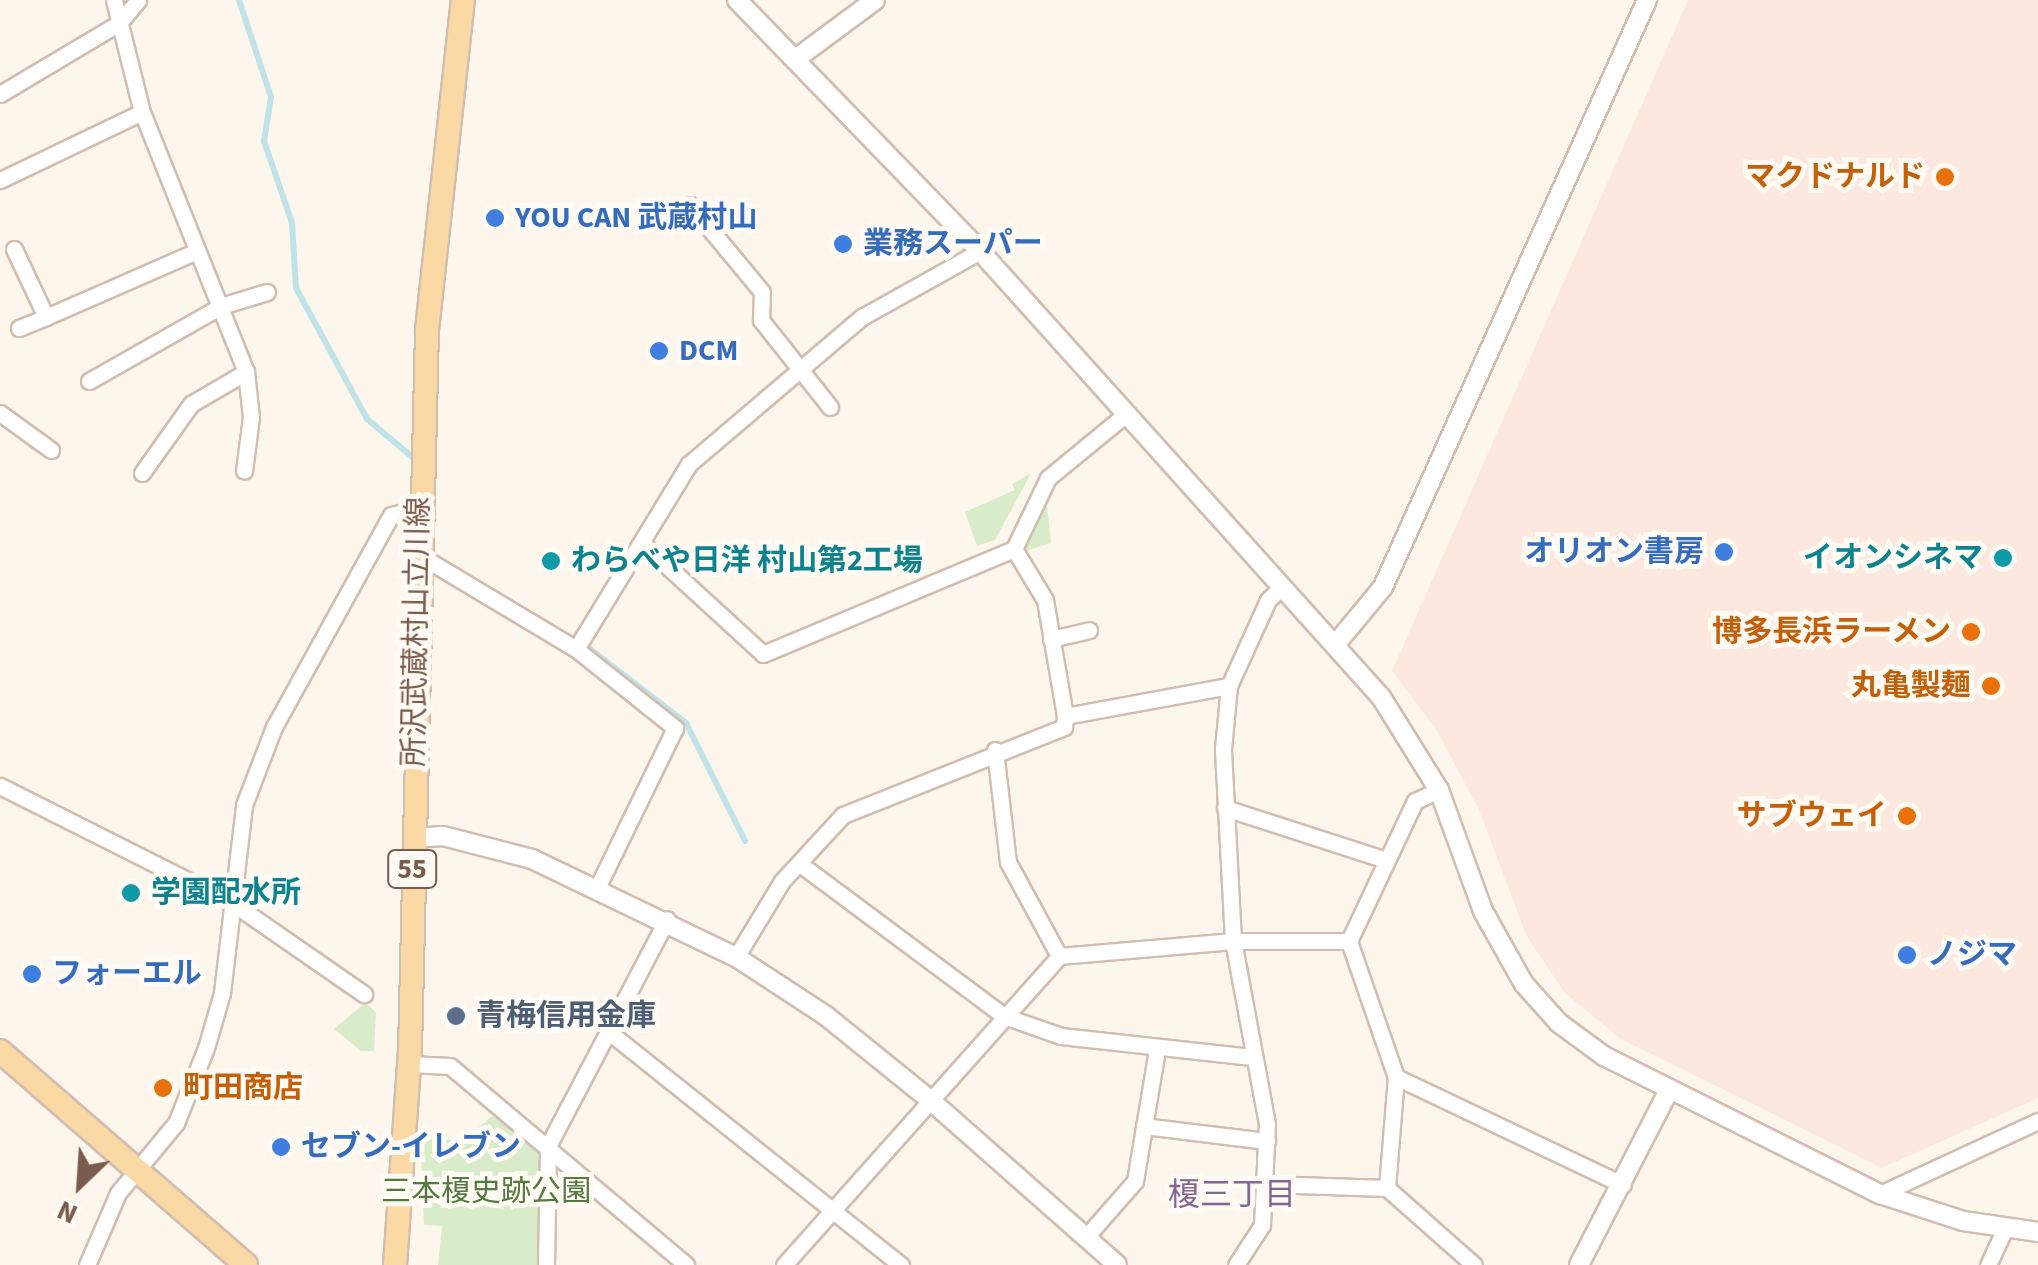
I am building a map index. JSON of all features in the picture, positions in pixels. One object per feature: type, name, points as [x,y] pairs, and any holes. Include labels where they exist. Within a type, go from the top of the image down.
[{"type":"main road","name":"所沢武蔵村山立川線","points":[[395,1265],[409,1064],[426,330],[463,0]]},
{"type":"main road","points":[[0,1051],[246,1265]]},
{"type":"street","points":[[114,0],[142,112],[246,372],[251,417],[244,472]]},
{"type":"street","points":[[0,94],[119,24],[138,0]]},
{"type":"street","points":[[737,0],[980,251],[1381,697],[1439,790],[1484,911],[1524,984],[1559,1023],[1669,1090],[1880,1194],[2005,1229],[2038,1232]]},
{"type":"street","points":[[797,58],[875,0]]},
{"type":"street","points":[[1335,645],[1383,587],[1647,0]]},
{"type":"street","points":[[0,180],[142,112]]},
{"type":"street","points":[[690,206],[762,292],[761,320],[830,407]]},
{"type":"street","points":[[14,249],[46,317]]},
{"type":"street","points":[[19,328],[196,251]]},
{"type":"street","points":[[576,649],[689,464],[862,317],[980,251]]},
{"type":"street","points":[[88,381],[221,306],[267,292]]},
{"type":"street","points":[[142,473],[191,404],[246,372]]},
{"type":"street","points":[[0,412],[52,450]]},
{"type":"street","points":[[642,544],[763,654],[1014,549],[1048,478],[1126,414]]},
{"type":"street","points":[[87,1265],[135,1167],[176,1123],[222,992],[244,805],[274,727],[391,515],[420,508]]},
{"type":"street","points":[[736,958],[764,908],[844,816],[995,750],[1064,727],[1045,600],[1014,549]]},
{"type":"street","points":[[419,554],[576,649],[675,728],[598,886]]},
{"type":"street","points":[[1236,1265],[1256,1242],[1267,1184],[1267,1142],[1233,941],[1225,808],[1229,686],[1268,600],[1282,588]]},
{"type":"street","points":[[1051,640],[1089,630]]},
{"type":"street","points":[[1065,716],[1229,686]]},
{"type":"street","points":[[995,750],[1008,862],[1059,956]]},
{"type":"street","points":[[0,786],[231,902],[364,994]]},
{"type":"street","points":[[1387,1188],[1396,1077],[1348,940],[1416,801],[1439,790]]},
{"type":"street","points":[[1225,808],[1386,860]]},
{"type":"street","points":[[413,838],[471,842],[598,886],[736,958],[826,1016],[930,1100],[1117,1265]]},
{"type":"street","points":[[800,864],[1004,1016],[1061,1036],[1252,1057]]},
{"type":"street","points":[[546,1265],[548,1146],[667,919]]},
{"type":"street","points":[[784,1265],[1059,956],[1233,941],[1348,940]]},
{"type":"street","points":[[609,1032],[835,1208],[900,1265]]},
{"type":"street","points":[[1086,1238],[1135,1180],[1157,1049]]},
{"type":"street","points":[[409,1064],[450,1066],[686,1265]]},
{"type":"street","points":[[1396,1077],[1623,1185]]},
{"type":"street","points":[[1580,1265],[1669,1090]]},
{"type":"street","points":[[1880,1194],[2038,1121]]},
{"type":"street","points":[[1144,1126],[1267,1142]]},
{"type":"street","points":[[1267,1184],[1387,1188],[1474,1265]]},
{"type":"street","points":[[1988,1265],[2005,1229]]},
{"type":"shaded area","points":[[1688,0],[2038,0],[2038,1098],[1882,1168],[1621,1039],[1564,992],[1526,935],[1479,810],[1436,729],[1392,671]]},
{"type":"green space","points":[[1031,473],[995,540],[977,546],[965,512],[1015,490],[1012,484]]},
{"type":"green space","points":[[1046,496],[1051,543],[1023,552],[1025,540]]},
{"type":"green space","points":[[365,1003],[376,1012],[374,1051],[361,1051],[334,1029]]},
{"type":"green space","name":"三本榎史跡公園","points":[[492,1116],[541,1148],[541,1265],[438,1265],[442,1226],[424,1225],[420,1139],[464,1140]]},
{"type":"waterway","points":[[239,0],[271,97],[264,141],[292,223],[296,288],[367,419],[418,462]]},
{"type":"waterway","points":[[589,648],[686,723],[745,841]]},
{"type":"place","name":"マクドナルド","points":[[1945,177]]},
{"type":"place","name":"YOU CAN 武蔵村山","points":[[495,218]]},
{"type":"place","name":"業務スーパー","points":[[843,244]]},
{"type":"place","name":"DCM","points":[[659,351]]},
{"type":"place","name":"オリオン書房","points":[[1724,552]]},
{"type":"place","name":"イオンシネマ","points":[[2003,558]]},
{"type":"place","name":"わらべや日洋 村山第2工場","points":[[551,561]]},
{"type":"place","name":"博多長浜ラーメン","points":[[1971,632]]},
{"type":"place","name":"丸亀製麺","points":[[1991,686]]},
{"type":"place","name":"サブウェイ","points":[[1907,816]]},
{"type":"place","name":"学園配水所","points":[[131,893]]},
{"type":"place","name":"ノジマ","points":[[1907,955]]},
{"type":"place","name":"フォーエル","points":[[32,974]]},
{"type":"place","name":"青梅信用金庫","points":[[456,1016]]},
{"type":"place","name":"町田商店","points":[[163,1088]]},
{"type":"place","name":"セブン-イレブン","points":[[281,1147]]},
{"type":"district","name":"榎三丁目","points":[[1232,1195]]}]
